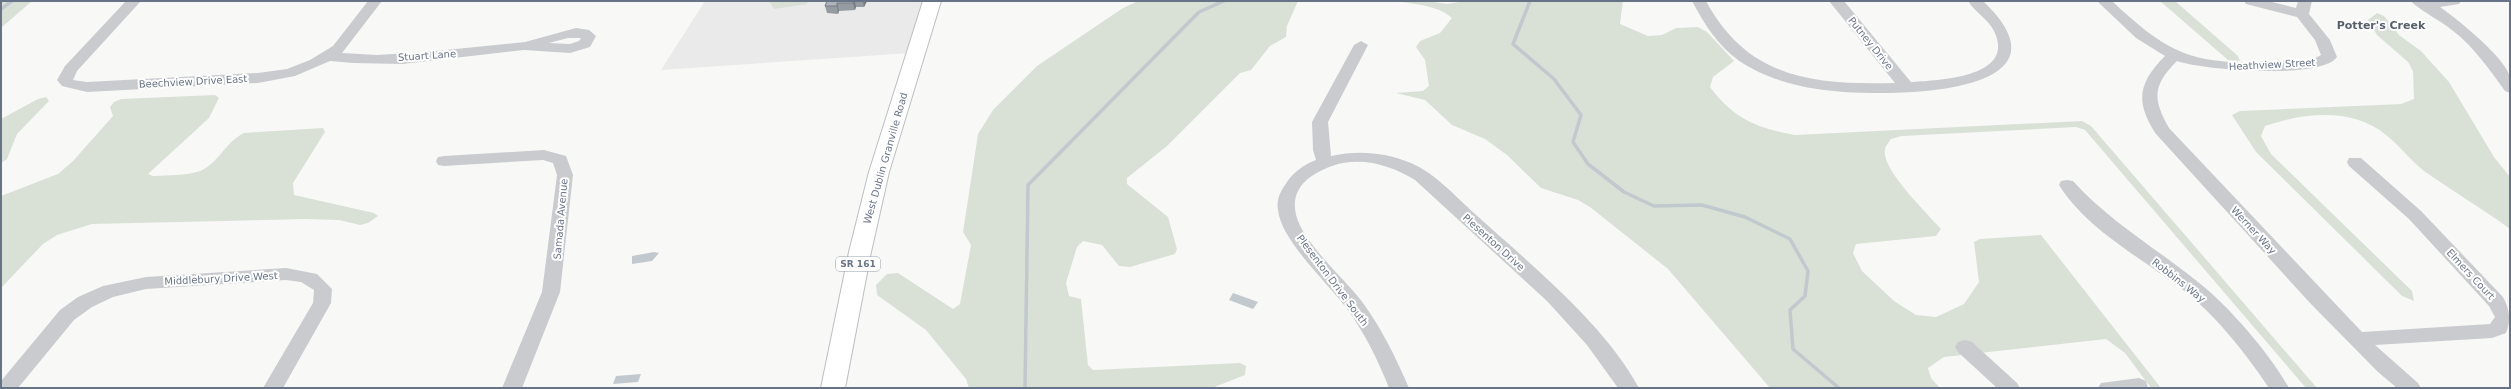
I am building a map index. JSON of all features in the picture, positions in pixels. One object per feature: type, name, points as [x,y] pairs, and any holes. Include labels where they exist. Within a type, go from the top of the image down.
[{"type":"main road","name":"West Dublin Granville Road","points":[[833,388],[858,260],[879,172],[932,1]]},
{"type":"street","name":"Beechview Drive East","points":[[134,1],[69,71],[65,80],[67,83],[87,87],[258,78],[290,73],[329,56]]},
{"type":"street","points":[[329,56],[344,43],[374,1]]},
{"type":"street","points":[[1699,1],[1718,35],[1747,59],[1766,69],[1789,78],[1825,86],[1861,88],[1953,83],[1979,77],[1997,65],[2003,55],[2005,46],[2003,34],[1975,1]]},
{"type":"street","name":"Putney Drive","points":[[1836,1],[1905,85]]},
{"type":"street","points":[[2104,1],[2154,45],[2175,55]]},
{"type":"street","points":[[2251,1],[2303,7]]},
{"type":"street","points":[[2423,3],[2454,1]]},
{"type":"street","points":[[2423,3],[2475,42],[2496,66],[2510,88]]},
{"type":"street","name":"Heathview Street","points":[[2175,55],[2213,66],[2233,67],[2324,60],[2329,57],[2329,52],[2303,7]]},
{"type":"street","points":[[1324,161],[1321,150],[1320,122],[1361,45]]},
{"type":"street","name":"Stuart Lane","points":[[329,56],[363,60],[526,46]]},
{"type":"street","name":"Werner Way","points":[[2175,55],[2151,80],[2149,94],[2151,110],[2162,130],[2384,367],[2411,388]]},
{"type":"street","name":"Samada Avenue","points":[[444,161],[544,156],[560,160],[565,175],[551,292],[512,388]]},
{"type":"street","name":"Plesenton Drive","points":[[1324,161],[1350,157],[1382,160],[1406,168],[1424,179],[1513,258],[1580,322],[1629,388]]},
{"type":"street","name":"Plesenton Drive South","points":[[1324,161],[1302,174],[1289,191],[1286,213],[1298,235],[1366,322],[1386,355],[1399,388]]},
{"type":"street","name":"Elmers Court","points":[[2355,162],[2415,215],[2496,302],[2507,318],[2499,328],[2492,331],[2357,339]]},
{"type":"street","name":"Robbins Way","points":[[2067,185],[2085,207],[2113,231],[2200,294],[2251,351],[2280,388]]},
{"type":"street","name":"Middlebury Drive West","points":[[7,388],[67,315],[94,297],[121,287],[146,283],[286,274],[306,276],[319,284],[323,289],[322,303],[272,388]]},
{"type":"street","points":[[1965,347],[2010,388]]},
{"type":"street","points":[[2108,388],[2139,386]]},
{"type":"shaded area","points":[[1,1],[32,1],[1,28]]},
{"type":"shaded area","points":[[705,1],[927,1],[910,53],[661,70]]},
{"type":"shaded area","points":[[769,1],[808,1],[807,4],[774,9]]},
{"type":"shaded area","points":[[1298,1],[1287,26],[1286,37],[1270,46],[1251,70],[1240,73],[1167,146],[1127,178],[1127,184],[1168,217],[1177,249],[1175,254],[1130,267],[1119,266],[1102,245],[1083,241],[1077,247],[1066,283],[1069,296],[1081,299],[1088,365],[1093,370],[1240,363],[1246,366],[1245,375],[1212,388],[969,388],[966,379],[926,330],[877,295],[876,285],[887,274],[898,273],[953,309],[960,304],[971,245],[963,232],[978,134],[993,110],[1037,66],[1123,8],[1136,2]]},
{"type":"shaded area","points":[[1394,1],[1428,1],[1447,4],[1465,1],[1623,1],[1620,24],[1648,36],[1662,35],[1676,28],[1698,27],[1707,32],[1734,61],[1713,77],[1710,87],[1719,98],[1728,107],[1747,120],[1769,129],[1795,135],[2082,121],[2091,126],[2317,388],[2306,388],[2085,130],[2076,127],[1902,136],[1891,139],[1885,150],[1890,168],[1907,191],[1941,229],[1936,236],[1856,244],[1853,253],[1862,271],[1894,301],[1916,315],[1936,317],[1964,304],[1979,282],[1974,242],[1980,239],[2041,235],[2161,388],[2151,388],[2125,353],[2106,339],[1944,357],[1928,368],[1931,378],[1940,388],[1770,388],[1668,269],[1590,207],[1578,200],[1541,188],[1507,155],[1485,139],[1452,125],[1425,100],[1396,93],[1423,91],[1429,86],[1425,60],[1416,47],[1420,41],[1440,33],[1452,18],[1440,10],[1417,4]]},
{"type":"shaded area","points":[[2160,1],[2175,1],[2238,56],[2240,61],[2228,60]]},
{"type":"shaded area","points":[[2377,13],[2384,16],[2399,35],[2421,51],[2449,82],[2494,157],[2510,177],[2510,229],[2424,171],[2386,135],[2373,126],[2358,120],[2343,116],[2327,115],[2296,118],[2265,126],[2261,136],[2271,154],[2412,291],[2414,301],[2402,296],[2256,152],[2232,115],[2240,111],[2401,104],[2414,99],[2413,71],[2408,62],[2377,35],[2368,20]]},
{"type":"shaded area","points":[[215,95],[219,98],[209,118],[148,174],[153,176],[177,175],[200,171],[212,163],[232,141],[244,133],[323,128],[325,132],[293,183],[294,195],[374,213],[378,216],[368,223],[360,225],[339,220],[305,219],[92,224],[57,235],[43,244],[1,288],[1,196],[58,174],[73,161],[113,116],[110,107],[114,102],[121,99]]},
{"type":"shaded area","points":[[46,97],[49,101],[17,134],[7,159],[1,163],[1,119],[38,99]]},
{"type":"shaded area","points":[[654,252],[659,253],[652,261],[632,264],[632,256]]},
{"type":"shaded area","points":[[1233,293],[1258,302],[1253,309],[1229,300]]},
{"type":"shaded area","points":[[641,374],[638,382],[613,384],[616,376]]},
{"type":"building","points":[[827,1],[854,1],[853,3],[837,3],[837,6],[825,6]]},
{"type":"waterway","points":[[1,9],[12,1]]},
{"type":"waterway","points":[[1025,388],[1028,185],[1199,12],[1224,1]]},
{"type":"waterway","points":[[1530,1],[1513,44],[1554,79],[1581,115],[1573,142],[1588,164],[1624,192],[1654,206],[1702,205],[1745,217],[1790,239],[1808,271],[1805,296],[1790,310],[1793,349],[1839,388]]},
{"type":"district","name":"Potter's Creek","points":[[2381,25]]}]
